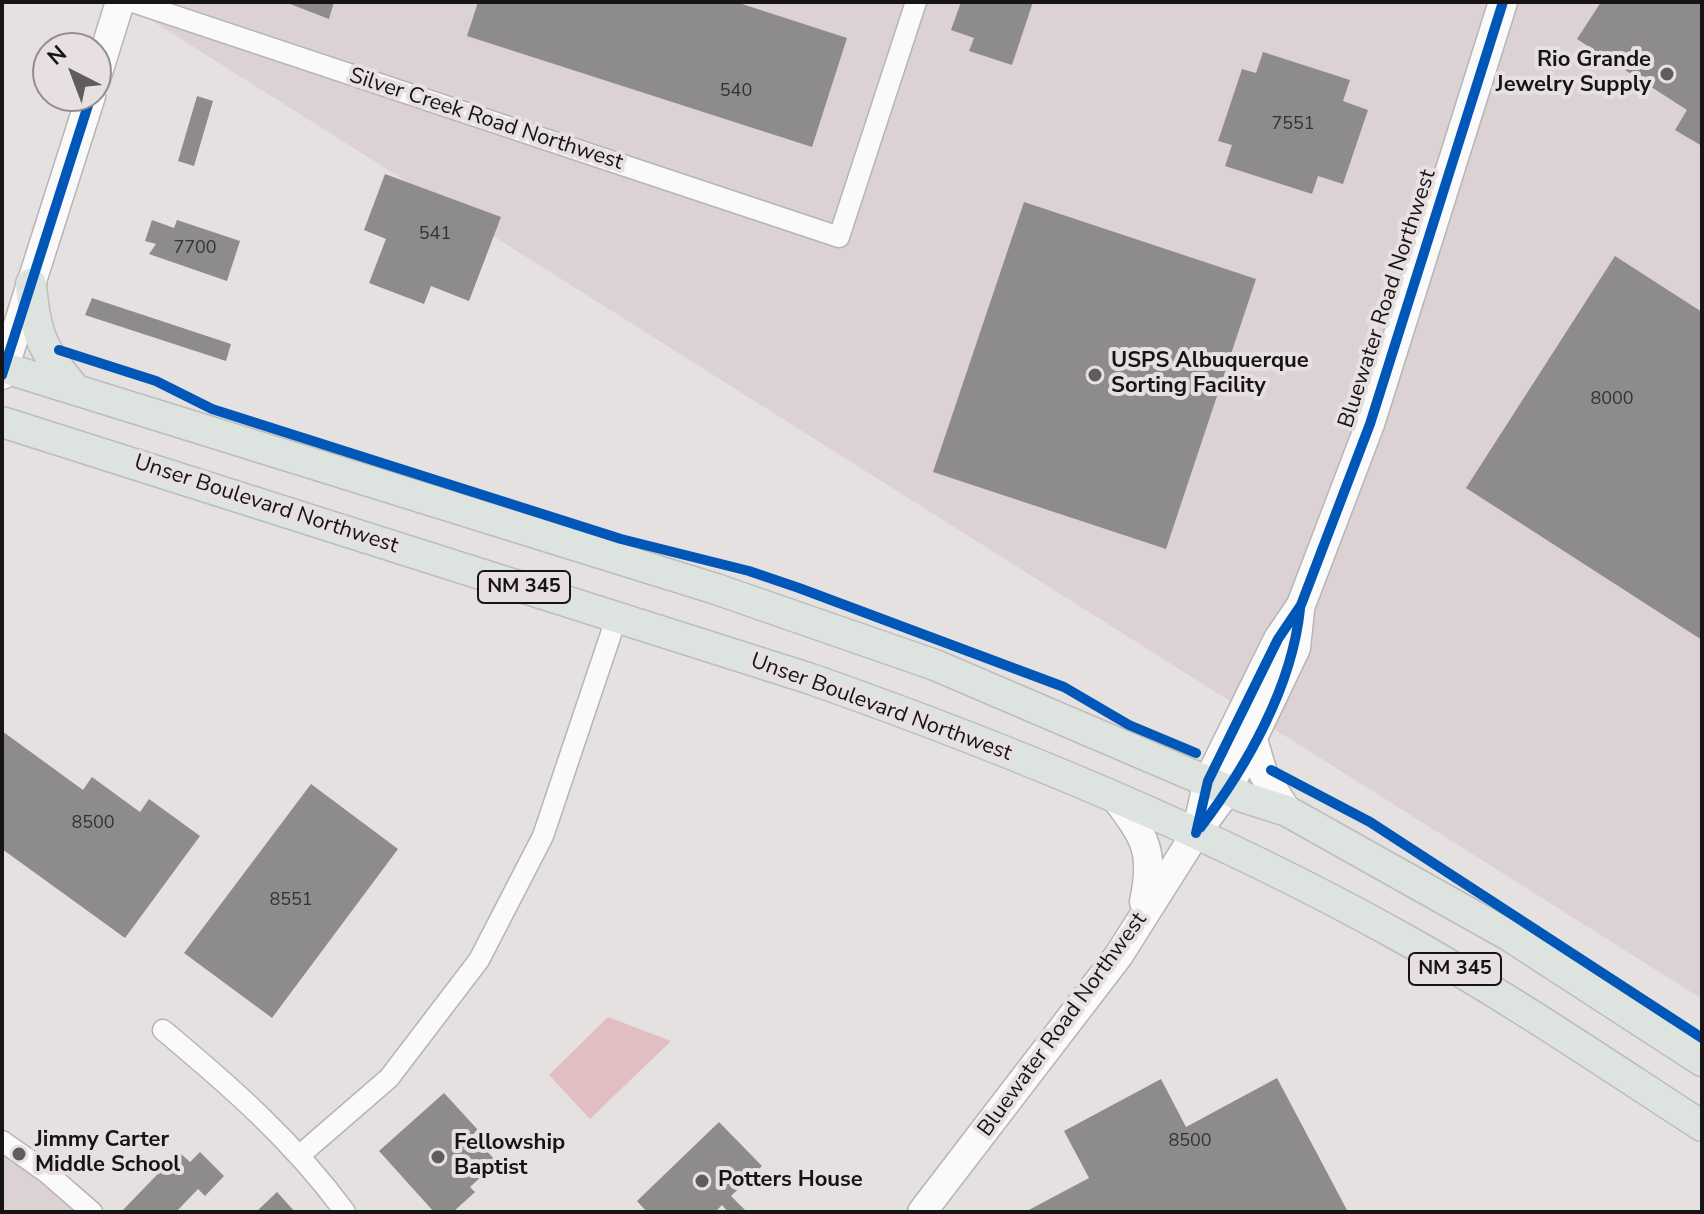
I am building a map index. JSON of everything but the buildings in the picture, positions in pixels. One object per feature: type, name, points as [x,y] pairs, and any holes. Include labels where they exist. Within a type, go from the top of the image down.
[{"type":"main road","points":[[31,284],[34,325],[51,361],[78,391]]},
{"type":"main road","name":"NM 345","points":[[3,370],[716,589],[935,665],[1218,786],[1287,811],[1508,935],[1702,1061]]},
{"type":"main road","name":"Unser Boulevard Northwest","points":[[2,422],[617,616],[915,716],[1115,797],[1303,885],[1466,975],[1702,1126]]},
{"type":"street","points":[[111,32],[120,2]]},
{"type":"street","name":"Silver Creek Road Northwest","points":[[133,2],[839,237],[916,2]]},
{"type":"street","name":"Bluewater Road Northwest","points":[[922,1212],[1053,1045],[1141,921],[1196,833],[1278,639],[1301,605],[1370,424],[1503,2]]},
{"type":"street","points":[[3,370],[86,112]]},
{"type":"street","name":"Bluewater Road Northwest","points":[[1218,786],[1254,743],[1296,648],[1301,605]]},
{"type":"street","points":[[300,1155],[389,1078],[479,960],[543,836],[617,616]]},
{"type":"street","points":[[1254,743],[1263,773],[1287,811]]},
{"type":"street","points":[[1115,797],[1140,834],[1152,867],[1141,921]]},
{"type":"street","points":[[163,1030],[241,1094],[300,1155],[345,1212]]},
{"type":"street","points":[[2,1141],[46,1172],[92,1212]]},
{"type":"shaded area","points":[[150,2],[1702,2],[1702,999],[146,17]]},
{"type":"shaded area","points":[[608,1017],[671,1041],[590,1119],[549,1075]]},
{"type":"shaded area","name":"Jimmy Carter Middle School","points":[[2,1128],[71,1181],[105,1212],[2,1212]]},
{"type":"cycle path","points":[[1196,833],[1208,781],[1278,639],[1301,605],[1370,424],[1503,2]]},
{"type":"cycle path","points":[[2,375],[86,112]]},
{"type":"cycle path","points":[[59,350],[156,381],[212,409],[621,539],[749,571],[799,588],[1064,687],[1129,725],[1196,753]]},
{"type":"cycle path","points":[[1200,828],[1234,779],[1265,724],[1288,667],[1300,609]]},
{"type":"cycle path","points":[[1271,770],[1370,822],[1702,1038]]},
{"type":"place","name":"Rio Grande Jewelry Supply","points":[[1667,74]]},
{"type":"place","name":"USPS Albuquerque Sorting Facility","points":[[1095,375]]},
{"type":"place","name":"Jimmy Carter Middle School","points":[[19,1154]]},
{"type":"place","name":"Fellowship Baptist","points":[[438,1157]]},
{"type":"place","name":"Potters House","points":[[702,1181]]}]
